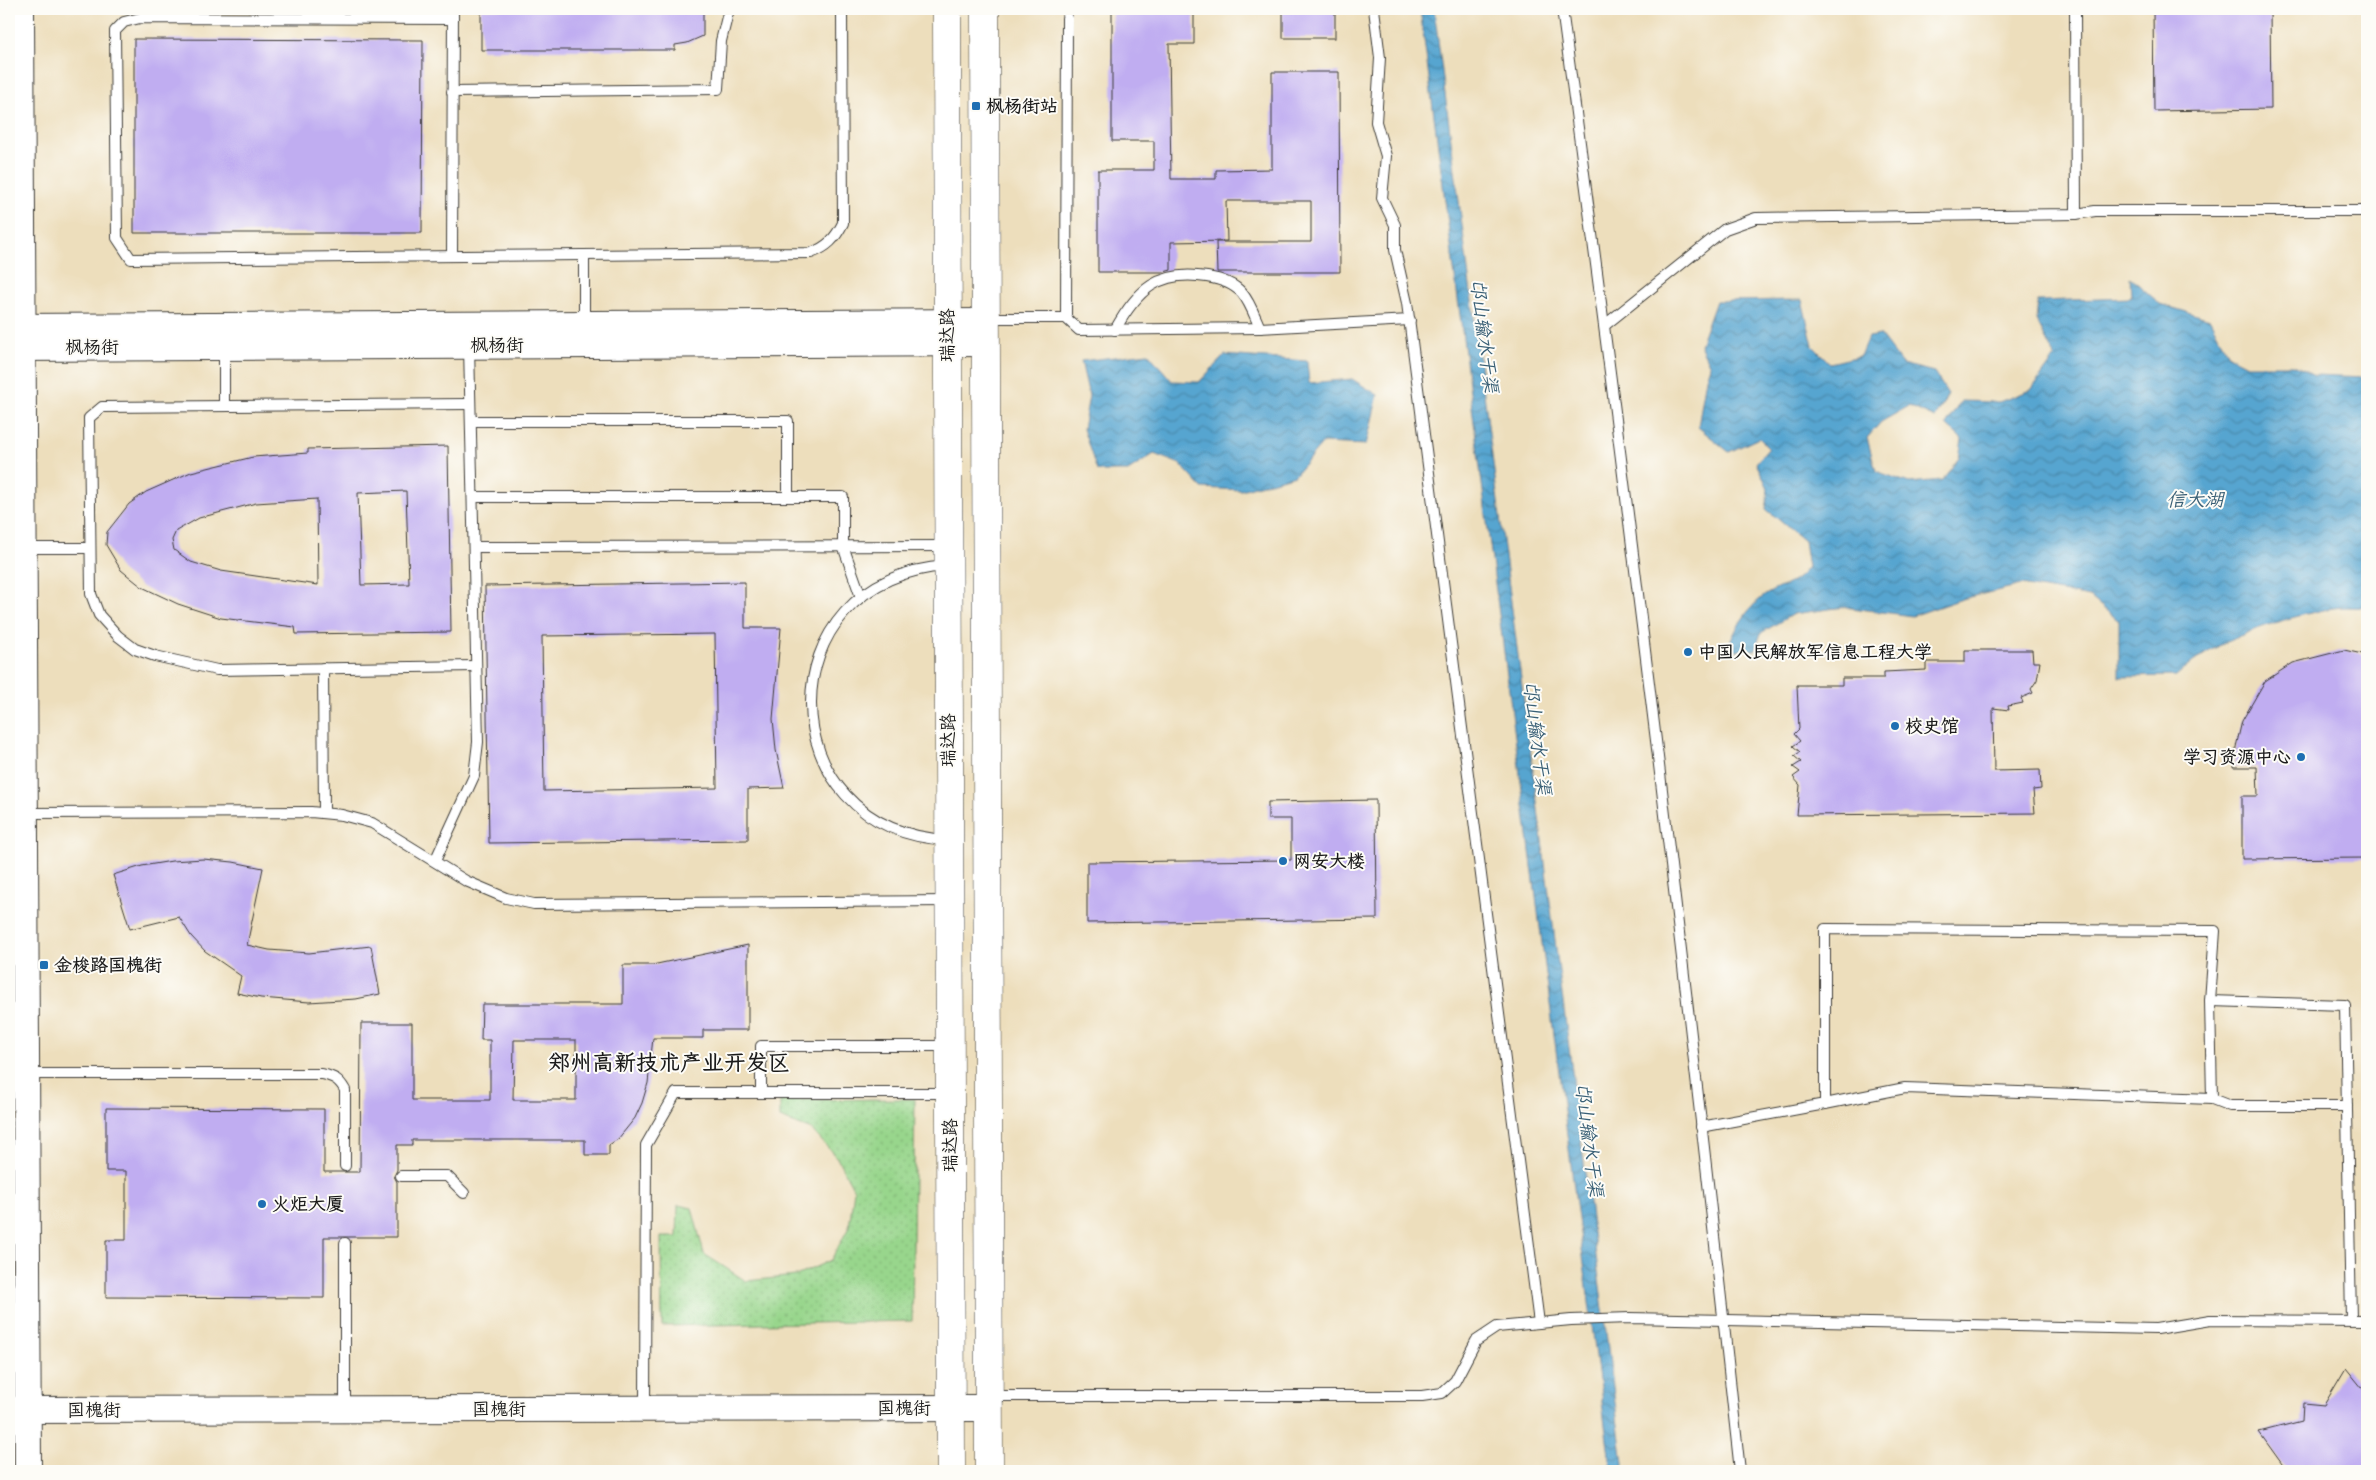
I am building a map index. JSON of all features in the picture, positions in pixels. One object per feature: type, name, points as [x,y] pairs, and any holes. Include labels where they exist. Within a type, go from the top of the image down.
[{"type":"main road","name":"瑞达路","points":[[947,9],[951,1471]]},
{"type":"main road","points":[[985,9],[989,1471]]},
{"type":"street","points":[[21,9],[16,337],[24,548],[25,813],[21,975],[26,1074],[18,1410],[28,1471]]},
{"type":"street","name":"枫杨街","points":[[16,337],[584,324],[948,333]]},
{"type":"street","name":"枫杨街","points":[[16,337],[224,347],[469,345],[948,333],[986,328]]},
{"type":"street","name":"国槐街","points":[[18,1410],[951,1408],[989,1402]]},
{"type":"lane","points":[[452,92],[718,89],[721,41],[729,9]]},
{"type":"lane","points":[[452,256],[453,14],[242,14],[140,18],[124,22],[115,31],[116,238],[131,259],[811,253],[824,248],[836,236],[843,223],[842,9]]},
{"type":"lane","points":[[1374,9],[1380,58],[1376,122],[1386,156],[1382,198],[1394,225],[1394,250],[1410,320],[1539,1323]]},
{"type":"lane","points":[[1562,9],[1605,325],[1724,1322],[1740,1471]]},
{"type":"lane","points":[[2075,9],[2076,214]]},
{"type":"lane","points":[[1067,18],[1066,318],[1079,330],[1260,328],[1410,320]]},
{"type":"lane","points":[[1605,325],[1725,229],[1756,218],[2076,214],[2095,211],[2367,211]]},
{"type":"lane","points":[[584,255],[584,324]]},
{"type":"lane","points":[[1115,330],[1127,309],[1140,293],[1157,281],[1175,276],[1194,275],[1218,279],[1230,284],[1242,294],[1260,328]]},
{"type":"lane","points":[[986,328],[1066,318]]},
{"type":"lane","points":[[435,861],[474,776],[478,742],[469,345]]},
{"type":"lane","points":[[224,347],[224,406]]},
{"type":"lane","points":[[470,404],[102,406],[89,418],[91,594],[99,615],[118,636],[135,649],[156,656],[217,670],[476,666]]},
{"type":"lane","points":[[471,421],[788,421],[788,497]]},
{"type":"lane","points":[[472,497],[843,497],[843,546],[861,597]]},
{"type":"lane","points":[[474,547],[843,546],[949,560]]},
{"type":"lane","points":[[24,548],[90,548]]},
{"type":"lane","points":[[949,560],[908,572],[876,586],[848,609],[827,638],[814,673],[811,714],[820,754],[840,789],[870,816],[889,827],[909,835],[950,840]]},
{"type":"lane","points":[[323,668],[324,813]]},
{"type":"lane","points":[[25,813],[324,813],[342,815],[372,823],[466,881],[506,898],[534,904],[949,902]]},
{"type":"lane","points":[[1825,1104],[1825,929],[2215,931],[2210,1001],[2212,1099]]},
{"type":"lane","points":[[2210,1001],[2345,1005],[2350,1320]]},
{"type":"lane","points":[[761,1093],[761,1046],[950,1046]]},
{"type":"lane","points":[[26,1074],[322,1074],[332,1076],[340,1081],[345,1090],[345,1166]]},
{"type":"lane","points":[[1701,1127],[1905,1088],[2212,1099],[2230,1106],[2347,1106]]},
{"type":"lane","points":[[645,1408],[646,1145],[676,1093],[950,1092]]},
{"type":"lane","points":[[401,1176],[447,1176],[464,1193]]},
{"type":"lane","points":[[345,1243],[346,1409]]},
{"type":"lane","points":[[989,1402],[1422,1396],[1442,1393],[1455,1381],[1476,1341],[1497,1327],[1571,1320],[1630,1318],[1724,1322],[2156,1329],[2210,1320],[2367,1321]]},
{"type":"green space","points":[[915,1099],[912,1321],[662,1326],[661,1237],[677,1237],[678,1205],[692,1208],[704,1254],[746,1281],[796,1276],[831,1260],[849,1227],[854,1190],[837,1158],[812,1130],[780,1118],[780,1100]]},
{"type":"water","points":[[1420,9],[1434,9],[1624,1471],[1611,1471]]},
{"type":"water","name":"信大湖","points":[[2130,277],[2160,304],[2210,319],[2228,355],[2247,365],[2294,365],[2314,375],[2367,377],[2367,607],[2333,608],[2270,624],[2210,651],[2176,676],[2119,677],[2119,621],[2090,597],[2021,585],[1962,599],[1912,616],[1844,607],[1793,614],[1761,633],[1755,650],[1727,650],[1737,627],[1746,613],[1764,596],[1797,579],[1808,567],[1804,541],[1766,509],[1768,488],[1756,463],[1769,448],[1759,438],[1729,452],[1698,427],[1706,378],[1710,366],[1700,345],[1716,301],[1802,300],[1813,346],[1830,363],[1860,356],[1868,337],[1880,335],[1902,364],[1934,372],[1948,394],[1935,418],[1909,406],[1881,422],[1867,438],[1876,471],[1909,483],[1942,480],[1959,458],[1962,439],[1946,425],[1961,401],[1999,402],[2031,390],[2055,357],[2036,320],[2038,301],[2131,298]]},
{"type":"water","points":[[1148,353],[1172,381],[1199,382],[1225,355],[1307,361],[1309,383],[1352,379],[1378,395],[1366,445],[1323,443],[1295,475],[1241,490],[1202,488],[1180,464],[1154,454],[1128,471],[1097,471],[1083,429],[1089,396],[1081,361]]},
{"type":"building","points":[[481,9],[703,9],[703,36],[687,43],[675,45],[675,50],[481,50]]},
{"type":"building","points":[[1112,9],[1194,9],[1194,44],[1169,44],[1171,179],[1216,179],[1216,170],[1272,169],[1272,72],[1339,72],[1340,272],[1217,272],[1216,242],[1311,242],[1311,201],[1226,201],[1227,241],[1171,242],[1171,270],[1164,272],[1098,272],[1098,170],[1154,170],[1154,141],[1112,141]]},
{"type":"building","points":[[1283,9],[1335,9],[1335,38],[1283,38]]},
{"type":"building","points":[[2153,9],[2270,9],[2271,109],[2154,111]]},
{"type":"building","points":[[134,39],[423,40],[422,233],[134,233]]},
{"type":"building","points":[[448,446],[451,632],[296,634],[295,627],[221,618],[178,604],[142,587],[121,570],[106,545],[107,532],[129,504],[146,492],[191,472],[253,457],[308,453],[308,449]],"holes":[[[406,491],[409,584],[361,585],[358,493]],[[317,499],[318,585],[221,571],[191,562],[174,550],[172,540],[176,531],[199,518],[256,503]]]},
{"type":"building","points":[[745,582],[745,628],[781,628],[773,719],[776,750],[784,788],[748,789],[748,840],[489,843],[485,586]],"holes":[[[715,634],[717,788],[544,791],[542,636]]]},
{"type":"building","name":"校史馆","points":[[1965,650],[2032,650],[2033,662],[2040,662],[2037,680],[2031,689],[2033,693],[2021,698],[2023,703],[2008,706],[2009,710],[1993,708],[1994,771],[2040,770],[2041,789],[2033,790],[2035,813],[1797,815],[1800,785],[1793,777],[1800,772],[1793,767],[1801,762],[1794,756],[1800,752],[1793,746],[1800,741],[1794,734],[1799,729],[1797,685],[1842,685],[1842,678],[1884,678],[1884,672],[1926,670],[1926,662],[1965,662]]},
{"type":"building","name":"学习资源中心","points":[[2344,650],[2367,655],[2367,858],[2242,859],[2242,796],[2258,796],[2257,767],[2234,767],[2242,721],[2265,681],[2293,663]]},
{"type":"building","name":"网安大楼","points":[[1376,800],[1377,919],[1087,923],[1087,862],[1291,860],[1291,819],[1268,819],[1268,802]]},
{"type":"building","points":[[203,859],[263,868],[247,945],[269,950],[309,953],[371,946],[380,994],[356,999],[309,1002],[261,998],[237,993],[241,976],[205,951],[191,936],[179,917],[130,929],[113,875],[142,866],[172,861]]},
{"type":"building","points":[[748,945],[748,1030],[703,1030],[703,1038],[653,1038],[648,1083],[642,1103],[635,1118],[618,1139],[609,1145],[609,1155],[585,1155],[585,1140],[412,1140],[412,1145],[397,1145],[397,1170],[394,1176],[397,1182],[397,1237],[324,1237],[324,1298],[106,1297],[106,1240],[126,1240],[126,1171],[106,1171],[106,1108],[324,1109],[324,1172],[360,1172],[361,1023],[412,1023],[412,1100],[490,1100],[490,1040],[481,1040],[482,1004],[623,1004],[623,965],[652,965]],"holes":[[[514,1040],[576,1040],[576,1100],[513,1100]]]},
{"type":"building","points":[[2346,1368],[2367,1394],[2367,1471],[2287,1471],[2259,1432],[2302,1421],[2303,1403],[2324,1405]]},
{"type":"place","name":"枫杨街站","points":[[976,106]]},
{"type":"place","name":"中国人民解放军信息工程大学","points":[[1688,652]]},
{"type":"place","name":"校史馆","points":[[1895,726]]},
{"type":"place","name":"学习资源中心","points":[[2301,757]]},
{"type":"place","name":"网安大楼","points":[[1283,861]]},
{"type":"place","name":"金梭路国槐街","points":[[44,965]]},
{"type":"place","name":"火炬大厦","points":[[262,1204]]},
{"type":"district","name":"郑州高新技术产业开发区","points":[[669,1062]]},
{"type":"water label","name":"邙山输水干渠","points":[[1485,336]]},
{"type":"water label","name":"邙山输水干渠","points":[[1538,738]]},
{"type":"water label","name":"邙山输水干渠","points":[[1590,1140]]}]
